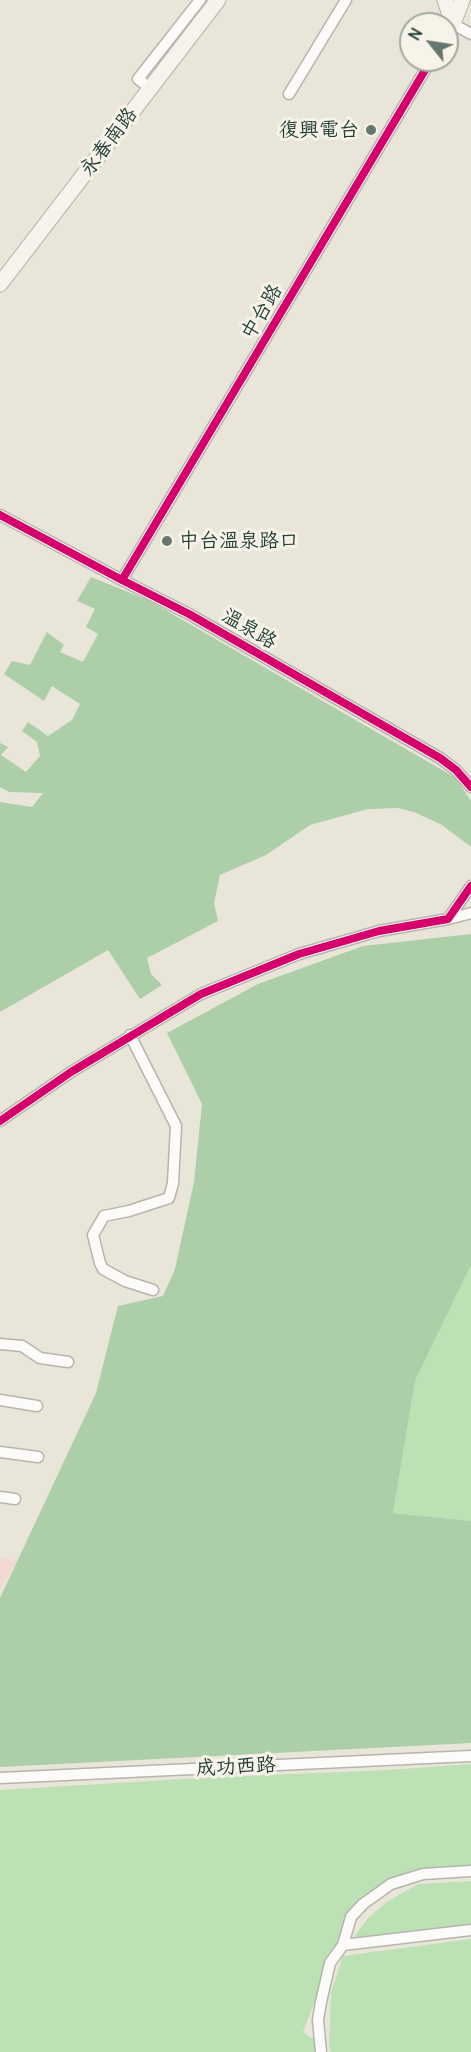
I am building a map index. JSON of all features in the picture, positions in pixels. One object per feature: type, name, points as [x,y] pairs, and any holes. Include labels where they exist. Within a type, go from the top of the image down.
[{"type":"street","points":[[150,88],[138,79],[200,0]]},
{"type":"street","name":"永春南路","points":[[0,284],[218,0]]},
{"type":"street","points":[[289,94],[346,0]]},
{"type":"street","name":"中台路","points":[[122,580],[424,72]]},
{"type":"street","name":"溫泉路","points":[[0,515],[189,614],[440,758],[456,770],[471,787]]},
{"type":"street","points":[[448,919],[471,886]]},
{"type":"street","points":[[0,1121],[71,1072],[201,994],[299,954],[379,931],[471,913]]},
{"type":"street","points":[[130,1035],[177,1126],[173,1183],[169,1198],[129,1211],[104,1216],[93,1234],[103,1269],[125,1281],[153,1290]]},
{"type":"street","points":[[0,1344],[22,1346],[40,1358],[68,1362]]},
{"type":"street","points":[[0,1400],[37,1406]]},
{"type":"street","points":[[0,1452],[38,1458]]},
{"type":"street","points":[[0,1497],[15,1499]]},
{"type":"street","name":"成功西路","points":[[0,1778],[471,1755]]},
{"type":"street","points":[[321,2052],[318,2020],[321,2002],[330,1963],[343,1945],[351,1917],[363,1904],[391,1884],[423,1874],[471,1871]]},
{"type":"street","points":[[343,1945],[471,1930]]},
{"type":"shaded area","points":[[0,1558],[17,1561],[0,1591]]},
{"type":"green space","points":[[91,577],[148,600],[456,778],[471,801],[471,847],[442,825],[414,812],[398,808],[368,809],[310,825],[266,855],[220,875],[214,903],[218,921],[147,958],[151,974],[162,985],[140,999],[108,950],[0,1012],[0,802],[32,807],[43,793],[9,792],[0,787],[0,743],[8,747],[1,755],[26,772],[40,756],[37,742],[22,731],[28,722],[48,736],[72,720],[80,704],[52,686],[44,701],[4,674],[12,661],[30,665],[47,632],[64,645],[60,652],[83,662],[98,634],[86,627],[95,609],[77,601]]},
{"type":"green space","points":[[471,934],[471,1265],[415,1381],[393,1513],[471,1521],[471,1743],[0,1767],[0,1598],[96,1393],[118,1306],[163,1296],[175,1269],[194,1182],[202,1104],[167,1033],[258,984],[363,946]]},
{"type":"green space","points":[[471,1265],[471,1521],[393,1513],[415,1381]]},
{"type":"green space","points":[[471,1764],[471,1868],[410,1874],[361,1908],[335,1947],[303,2032],[319,2043],[319,2052],[0,2052],[0,1790]]},
{"type":"green space","points":[[471,1881],[471,1927],[353,1944],[355,1935],[368,1918],[387,1902],[418,1884]]},
{"type":"green space","points":[[471,1939],[471,2052],[331,2052],[329,2046],[331,1992],[343,1956]]},
{"type":"cycle path","points":[[122,580],[424,72]]},
{"type":"cycle path","points":[[0,515],[189,614],[440,758],[456,770],[471,787]]},
{"type":"cycle path","points":[[0,1121],[71,1072],[201,994],[299,954],[379,931],[448,919],[471,886]]},
{"type":"place","name":"復興電台","points":[[371,130]]},
{"type":"place","name":"中台溫泉路口","points":[[167,541]]}]
